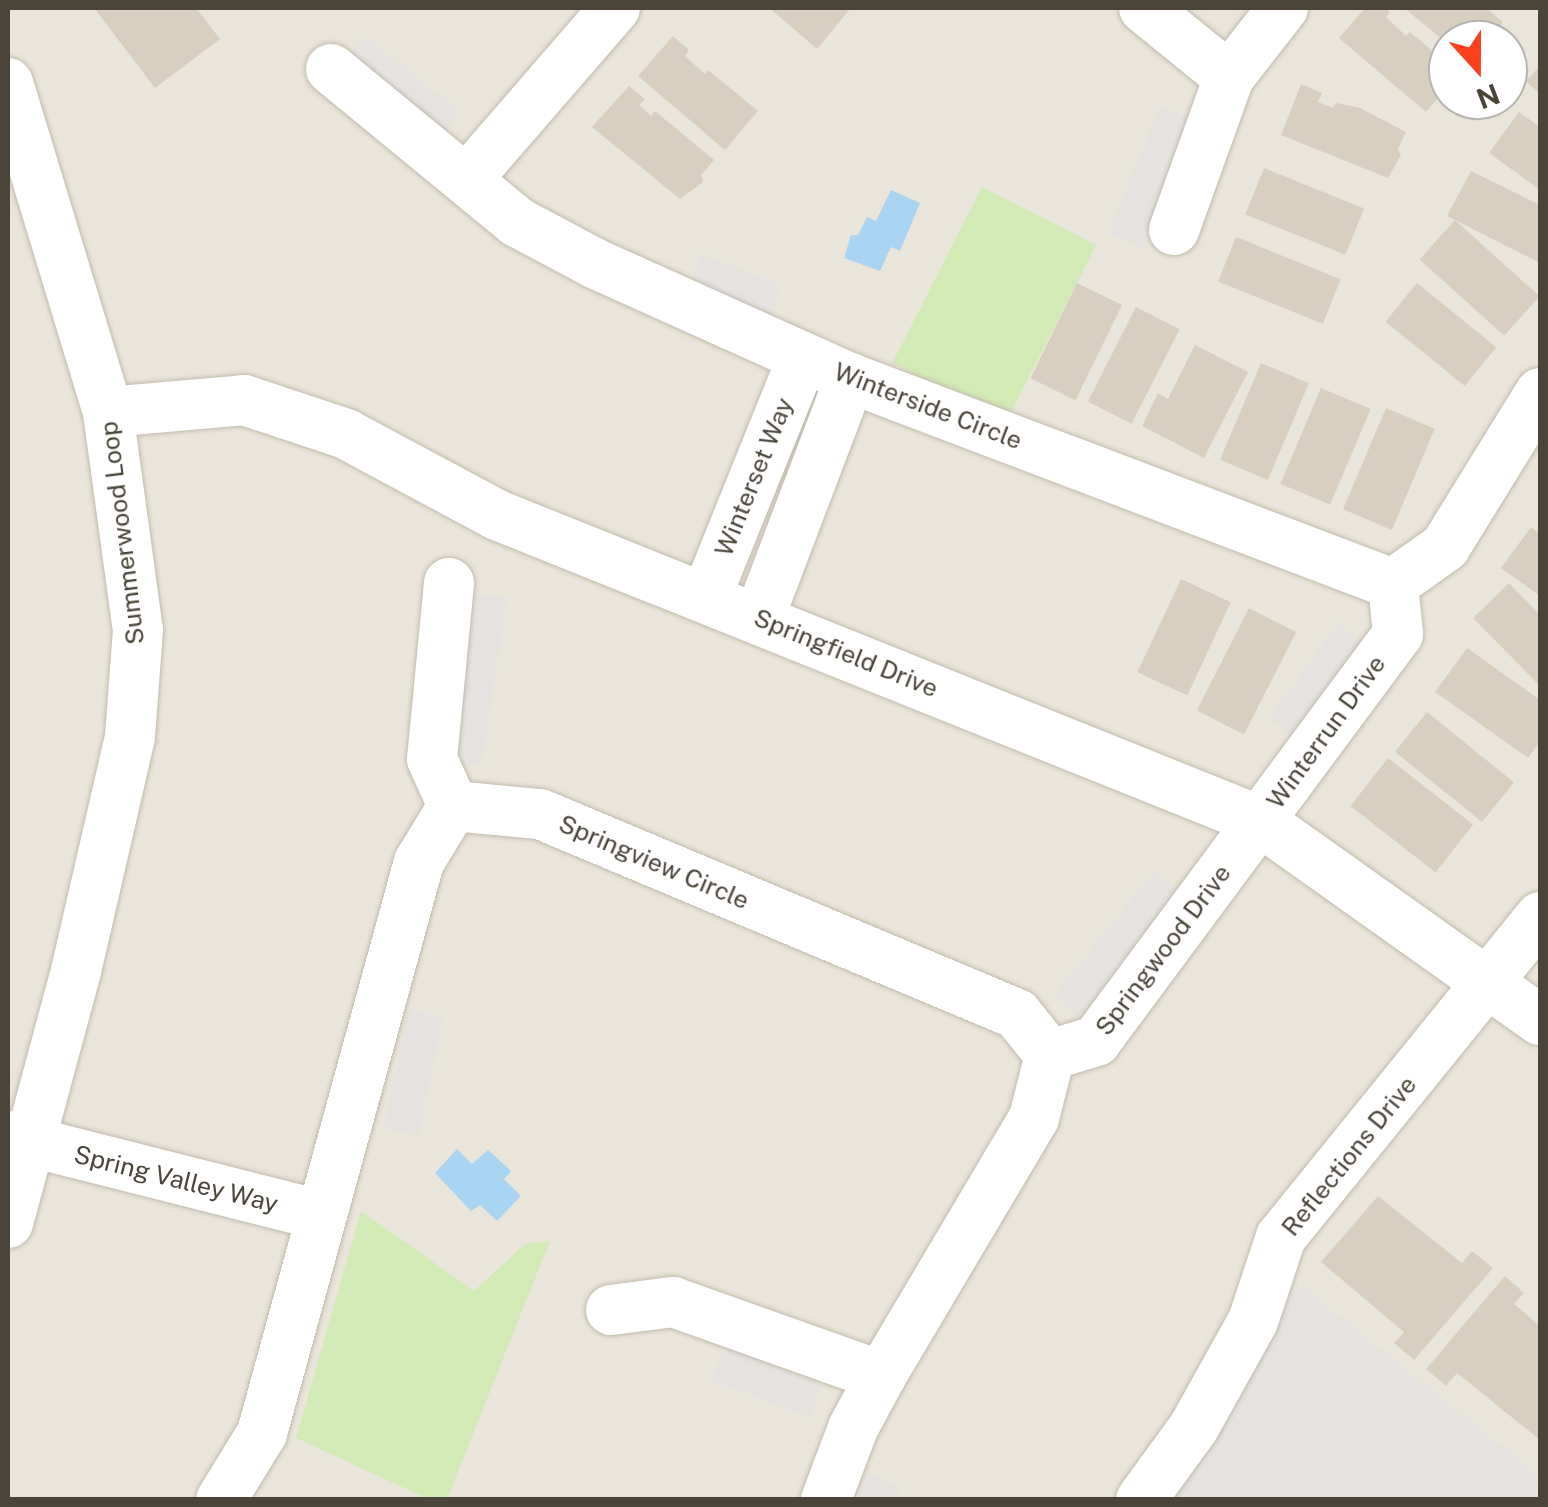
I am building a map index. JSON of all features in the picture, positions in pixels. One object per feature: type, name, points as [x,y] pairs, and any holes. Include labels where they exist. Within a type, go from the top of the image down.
[{"type":"street","points":[[467,179],[615,8]]},
{"type":"street","points":[[1144,8],[1229,77]]},
{"type":"street","points":[[1174,230],[1229,77],[1283,8]]},
{"type":"street","name":"Winterside Circle","points":[[332,69],[517,222],[596,264],[850,378],[1393,584]]},
{"type":"street","name":"Summerwood Loop","points":[[8,83],[108,412],[138,630],[130,736],[19,1140],[8,1223]]},
{"type":"street","name":"Winterset Way","points":[[706,597],[803,357]]},
{"type":"street","name":"Winterset Way","points":[[759,618],[850,378]]},
{"type":"street","points":[[1393,584],[1445,547],[1540,393]]},
{"type":"street","name":"Springfield Drive","points":[[108,412],[244,400],[346,434],[497,515],[1260,822],[1540,1020]]},
{"type":"street","points":[[221,1500],[262,1433],[419,862],[452,806],[432,759],[449,583]]},
{"type":"street","name":"Winterrun Drive","points":[[1260,822],[1398,634],[1393,584]]},
{"type":"street","name":"Springview Circle","points":[[452,806],[540,814],[1017,1014],[1050,1055]]},
{"type":"street","name":"Springwood Drive","points":[[1050,1055],[1096,1041],[1260,822]]},
{"type":"street","name":"Reflections Drive","points":[[1141,1500],[1194,1427],[1253,1322],[1281,1237],[1540,917]]},
{"type":"street","points":[[826,1500],[852,1428],[880,1376],[1034,1118],[1050,1055]]},
{"type":"street","name":"Spring Valley Way","points":[[19,1140],[320,1215]]},
{"type":"street","points":[[611,1310],[673,1302],[880,1376]]},
{"type":"shaded area","points":[[8,8],[1540,8],[1540,1499],[8,1500]]},
{"type":"shaded area","points":[[364,36],[461,112],[442,136],[345,60]]},
{"type":"shaded area","points":[[1160,106],[1195,120],[1144,248],[1108,234]]},
{"type":"shaded area","points":[[701,254],[781,285],[769,317],[689,286]]},
{"type":"shaded area","points":[[475,593],[508,598],[481,765],[449,760]]},
{"type":"shaded area","points":[[1338,623],[1368,645],[1299,740],[1269,718]]},
{"type":"shaded area","points":[[1154,872],[1184,896],[1083,1020],[1053,996]]},
{"type":"shaded area","points":[[409,1010],[443,1017],[418,1136],[384,1128]]},
{"type":"shaded area","points":[[1270,1270],[1298,1283],[1540,1476],[1540,1489],[1532,1499],[1143,1500]]},
{"type":"shaded area","points":[[724,1347],[822,1385],[809,1417],[711,1380]]},
{"type":"shaded area","points":[[869,1473],[900,1488],[895,1499],[858,1499]]},
{"type":"green space","points":[[982,187],[1096,245],[1007,421],[893,363]]},
{"type":"green space","points":[[361,1211],[474,1291],[525,1244],[550,1241],[447,1499],[428,1499],[296,1438]]},
{"type":"water","points":[[891,190],[920,203],[900,251],[891,247],[880,271],[844,258],[851,235],[858,235],[867,217],[876,221]]},
{"type":"water","points":[[457,1149],[472,1164],[488,1150],[511,1171],[504,1179],[521,1196],[497,1221],[480,1205],[471,1211],[435,1173]]},
{"type":"building","points":[[94,8],[196,8],[220,39],[155,88]]},
{"type":"building","points":[[769,8],[848,8],[850,9],[817,49]]},
{"type":"building","points":[[1365,8],[1385,8],[1390,12],[1386,17],[1406,36],[1410,32],[1428,47],[1428,110],[1426,112],[1339,38]]},
{"type":"building","points":[[1404,8],[1486,8],[1501,20],[1428,20],[1428,28]]},
{"type":"building","points":[[673,36],[689,50],[685,56],[705,74],[708,70],[758,111],[725,150],[638,76]]},
{"type":"building","points":[[1540,66],[1540,94],[1528,83]]},
{"type":"building","points":[[1301,84],[1322,93],[1318,102],[1333,108],[1336,103],[1360,108],[1406,132],[1398,149],[1401,155],[1388,178],[1281,135]]},
{"type":"building","points":[[629,86],[645,99],[639,105],[651,116],[655,111],[714,160],[701,175],[703,182],[680,199],[592,127]]},
{"type":"building","points":[[1528,118],[1540,127],[1540,190],[1489,153],[1513,120]]},
{"type":"building","points":[[1264,168],[1364,208],[1345,255],[1245,214]]},
{"type":"building","points":[[1471,171],[1540,205],[1540,263],[1447,216]]},
{"type":"building","points":[[1455,220],[1540,296],[1504,336],[1420,259]]},
{"type":"building","points":[[1236,237],[1341,279],[1323,324],[1218,282]]},
{"type":"building","points":[[1077,283],[1122,305],[1075,400],[1031,378]]},
{"type":"building","points":[[1417,283],[1496,347],[1465,386],[1386,322]]},
{"type":"building","points":[[1136,307],[1180,329],[1132,424],[1088,401]]},
{"type":"building","points":[[1195,345],[1248,372],[1204,458],[1142,426],[1158,393],[1168,399]]},
{"type":"building","points":[[1261,363],[1309,383],[1268,480],[1220,460]]},
{"type":"building","points":[[1321,388],[1371,409],[1330,505],[1280,484]]},
{"type":"building","points":[[1386,408],[1435,429],[1392,530],[1343,509]]},
{"type":"building","points":[[1531,527],[1540,534],[1540,596],[1501,568]]},
{"type":"building","points":[[1181,579],[1231,602],[1187,696],[1137,672]]},
{"type":"building","points":[[1509,583],[1540,615],[1540,686],[1473,618]]},
{"type":"building","points":[[1249,608],[1296,632],[1244,735],[1197,710]]},
{"type":"building","points":[[1467,648],[1540,700],[1540,741],[1528,758],[1435,692]]},
{"type":"building","points":[[1427,712],[1514,782],[1482,822],[1395,752]]},
{"type":"building","points":[[1388,758],[1473,824],[1436,873],[1350,806]]},
{"type":"building","points":[[1378,1196],[1462,1263],[1472,1251],[1493,1268],[1414,1360],[1394,1343],[1404,1332],[1321,1262]]},
{"type":"building","points":[[1505,1276],[1524,1293],[1514,1304],[1540,1326],[1540,1440],[1457,1373],[1446,1386],[1426,1369]]}]
